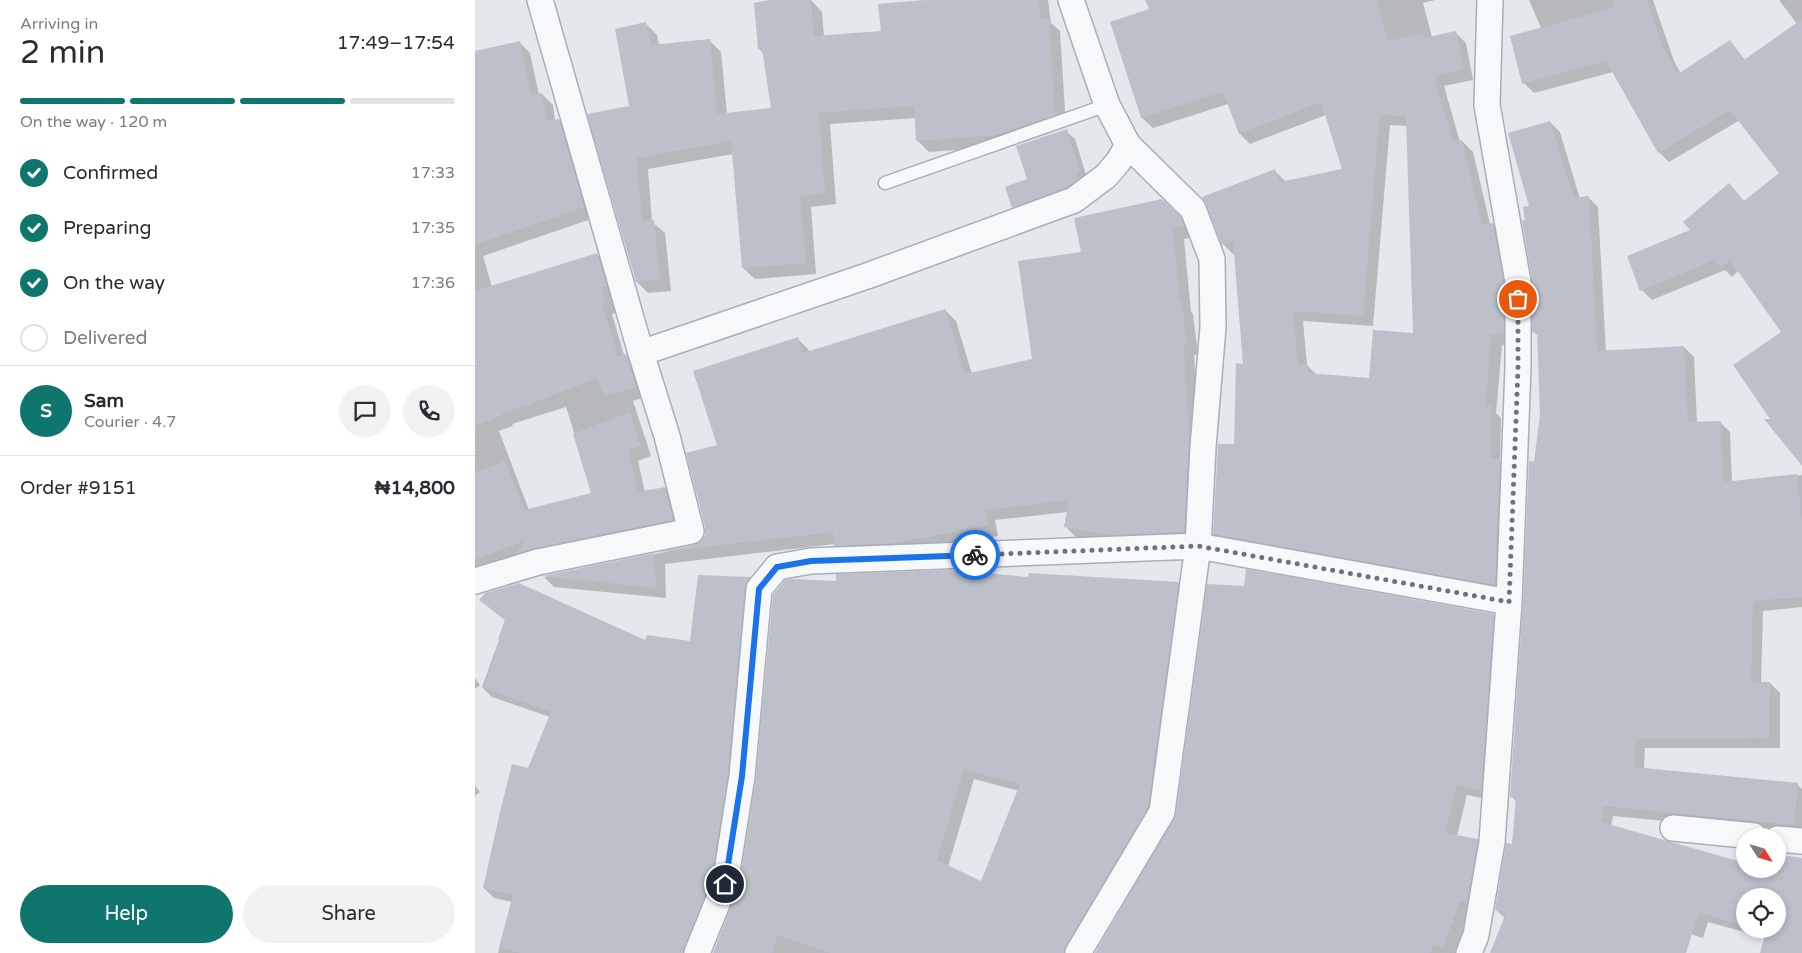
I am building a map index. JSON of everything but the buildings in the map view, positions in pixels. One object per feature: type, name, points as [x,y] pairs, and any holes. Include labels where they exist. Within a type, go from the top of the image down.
[{"type":"street","points":[[475,581],[538,562],[691,532],[667,436],[641,353],[540,0]]},
{"type":"street","points":[[1071,0],[1107,104],[1128,146],[1193,209],[1212,259],[1213,327],[1203,447],[1198,546],[1162,812],[1078,953]]},
{"type":"street","points":[[1469,953],[1476,935],[1492,842],[1509,602],[1518,368],[1518,282],[1487,105],[1490,0]]},
{"type":"street","points":[[641,353],[867,276],[1074,200],[1106,176],[1128,146]]},
{"type":"street","points":[[697,953],[725,884],[742,776],[759,589],[777,567],[811,561],[1198,546],[1509,602]]},
{"type":"street","points":[[1673,828],[1736,834]]},
{"type":"street","points":[[1786,840],[1802,841]]},
{"type":"lane","points":[[885,183],[1107,104]]},
{"type":"way so far","points":[[975,555],[1198,546],[1509,602],[1518,368],[1518,299]]},
{"type":"route","points":[[725,884],[742,776],[759,589],[777,567],[811,561],[975,555]]}]
